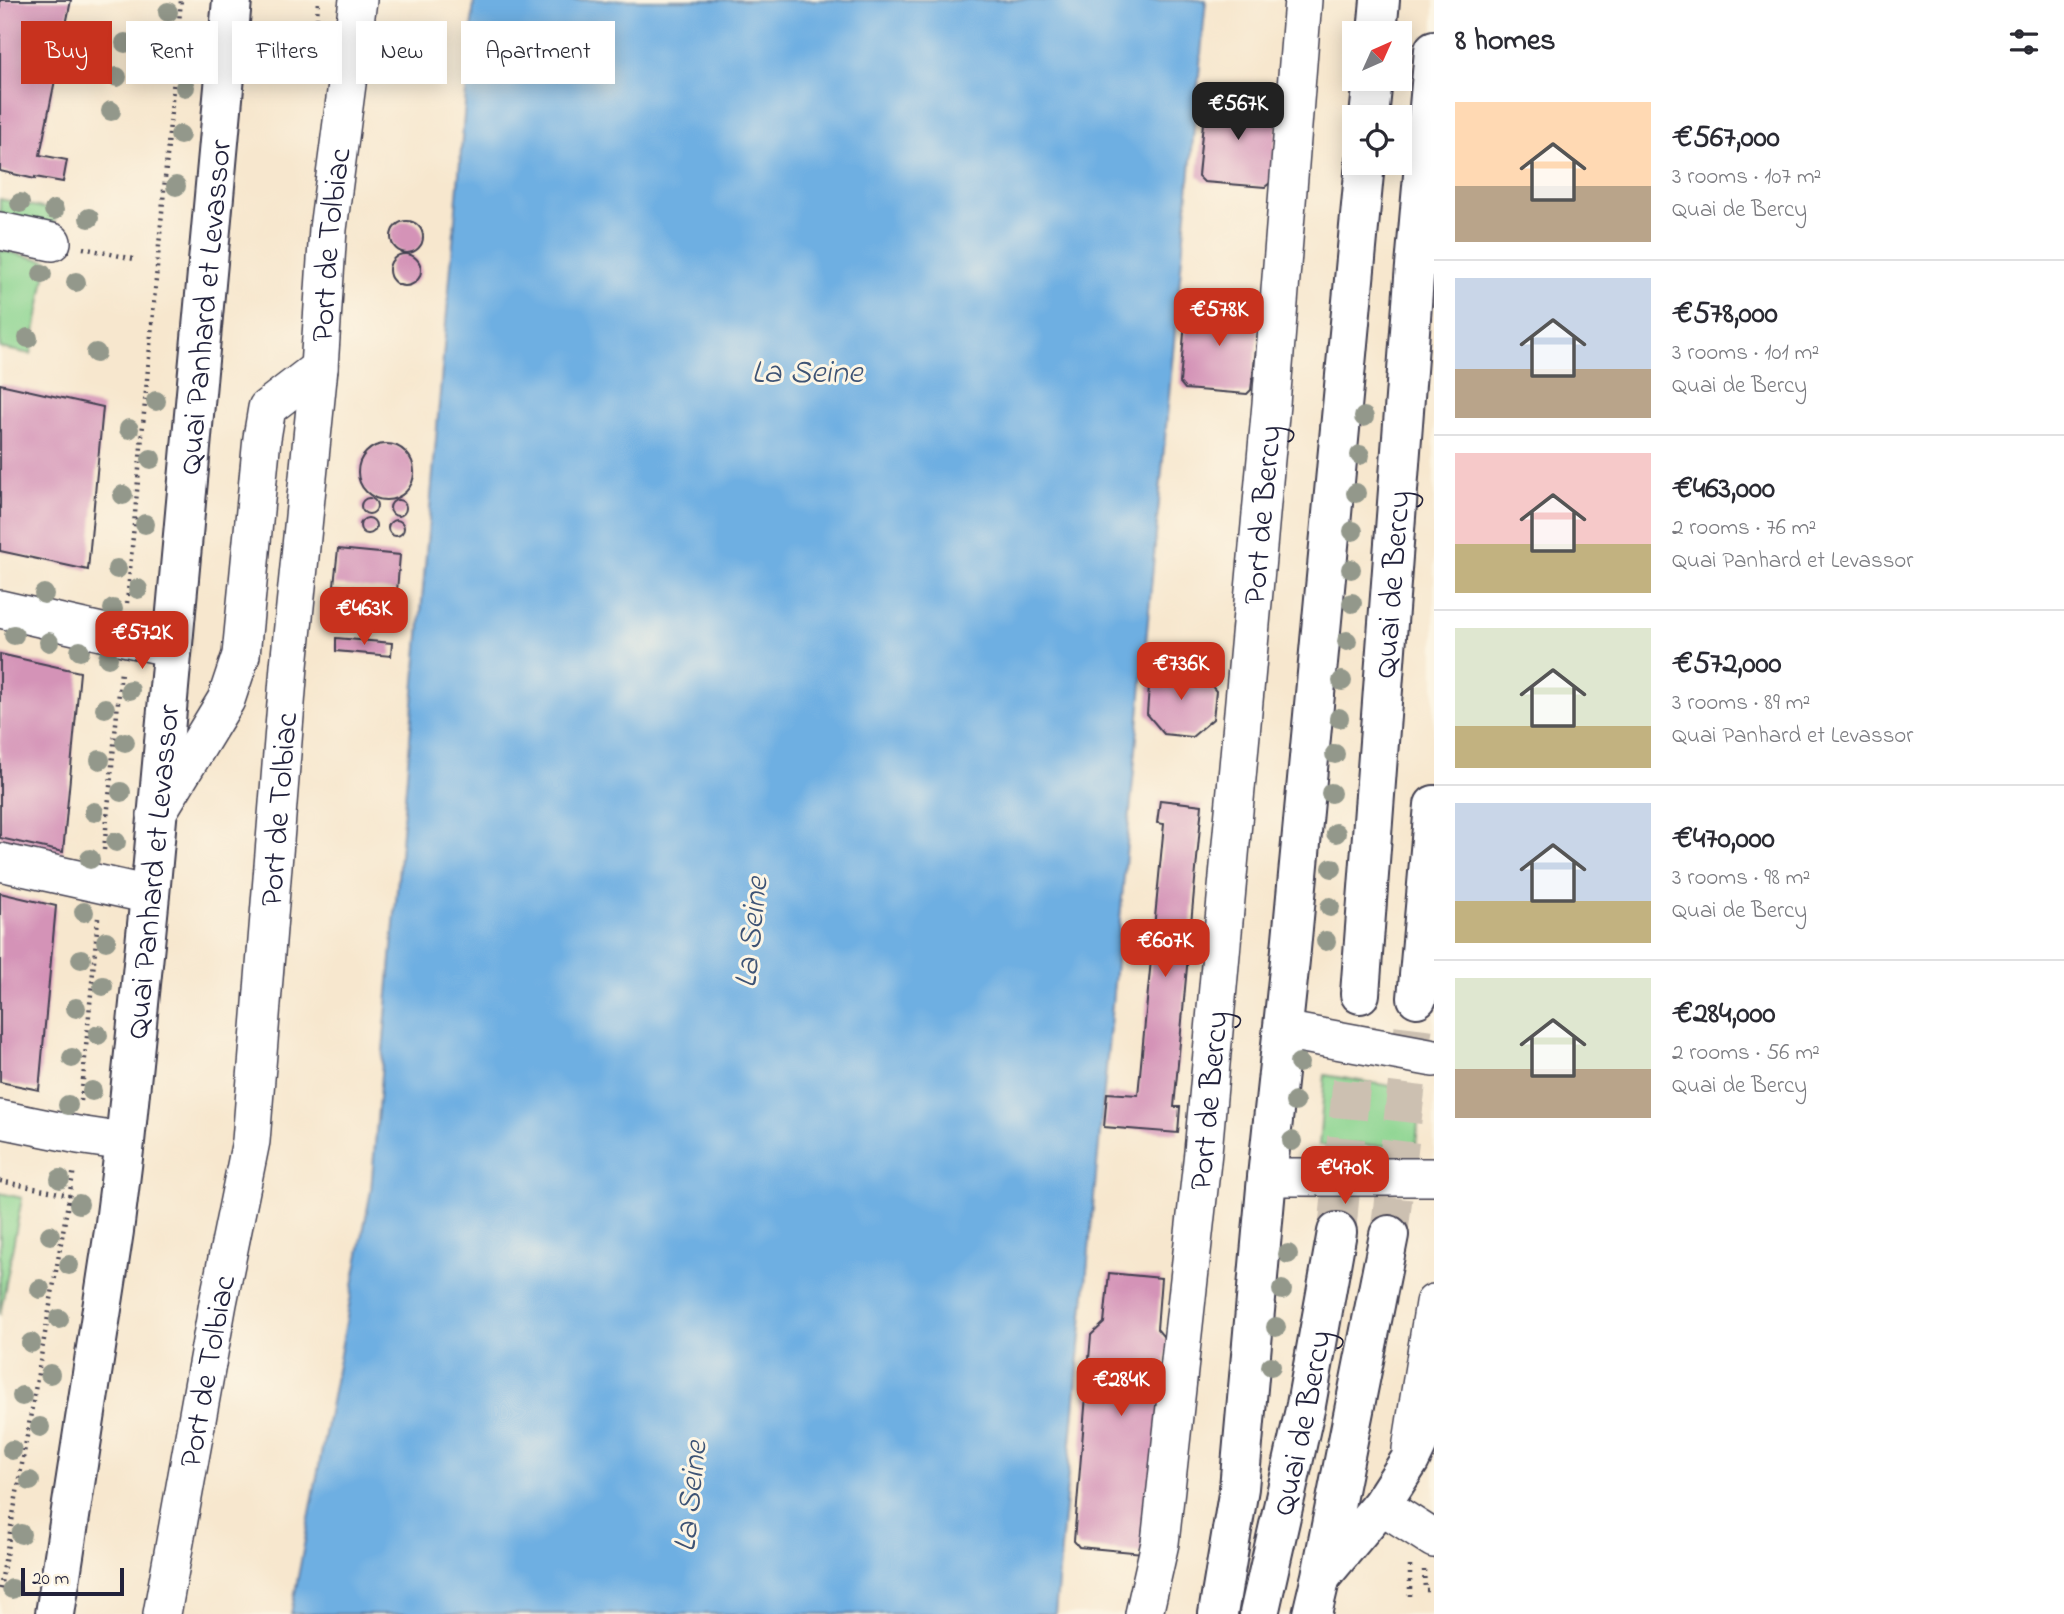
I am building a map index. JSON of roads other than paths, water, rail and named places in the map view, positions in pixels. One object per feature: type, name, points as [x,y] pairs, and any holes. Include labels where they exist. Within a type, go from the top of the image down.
[{"type":"main road","name":"Quai Panhard et Levassor","points":[[55,1614],[114,1231],[125,1142],[232,0]]},
{"type":"main road","points":[[1378,21],[1380,0]]},
{"type":"main road","name":"Quai de Bercy","points":[[1360,994],[1414,278],[1434,50]]},
{"type":"main road","points":[[1220,1614],[1239,1488],[1364,175]]},
{"type":"main road","points":[[1417,998],[1434,805]]},
{"type":"main road","name":"Quai de Bercy","points":[[1259,1614],[1306,1405],[1337,1231]]},
{"type":"main road","name":"Quai de Bercy","points":[[1312,1614],[1389,1235]]},
{"type":"main road","points":[[1220,1614],[1306,1405]]},
{"type":"main road","points":[[1321,1576],[1381,1505],[1410,1460],[1434,1410]]},
{"type":"street","name":"Port de Tolbiac","points":[[162,1614],[218,1303],[251,1141],[288,680],[319,368],[328,229],[358,0]]},
{"type":"street","name":"Port de Bercy","points":[[1144,1614],[1160,1543],[1203,1152],[1271,404],[1303,0]]},
{"type":"street","points":[[0,231],[52,242]]},
{"type":"street","points":[[156,815],[226,700],[241,654],[267,408],[319,368]]},
{"type":"street","points":[[0,609],[172,648]]},
{"type":"street","points":[[0,862],[150,895]]},
{"type":"street","points":[[1282,1030],[1434,1058]]},
{"type":"street","points":[[0,1119],[125,1142]]},
{"type":"street","points":[[1267,1177],[1434,1177]]},
{"type":"street","points":[[1410,1460],[1434,1303]]},
{"type":"street","points":[[1381,1505],[1434,1539]]},
{"type":"water","name":"La Seine","points":[[474,0],[1206,0],[1055,1614],[291,1614],[371,1190],[467,84],[615,84],[615,21],[472,21]]},
{"type":"tunnel","points":[[1337,1232],[1360,994]]},
{"type":"tunnel","points":[[1389,1235],[1417,998]]}]
